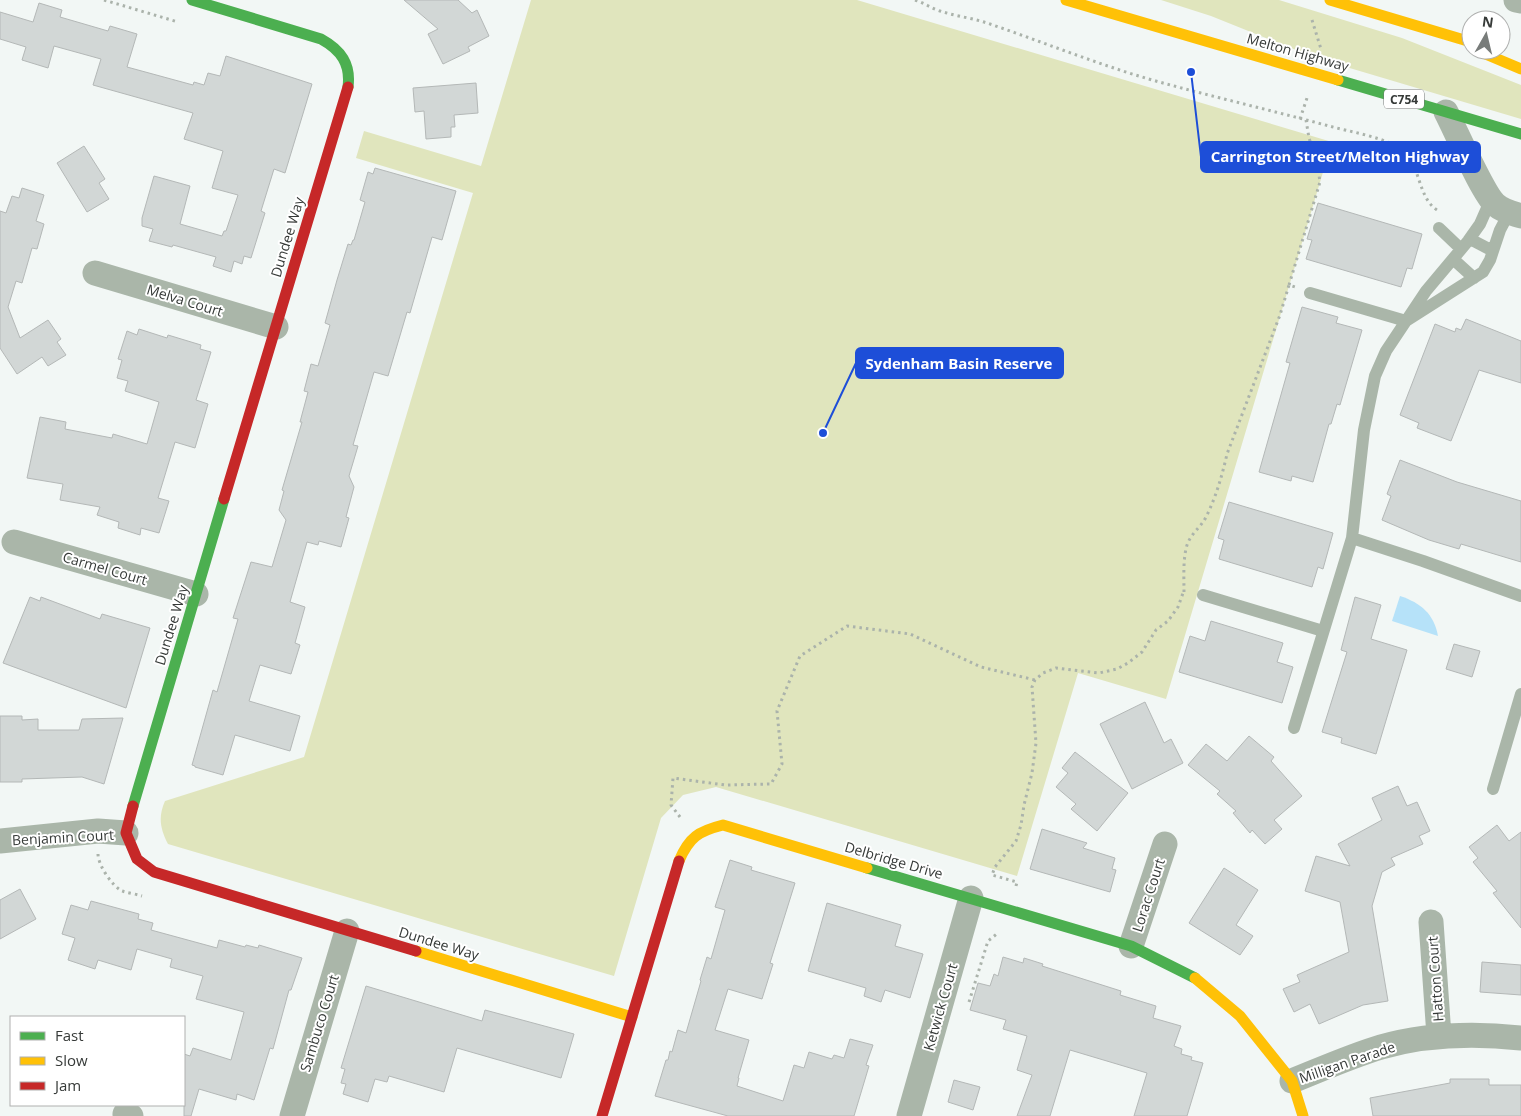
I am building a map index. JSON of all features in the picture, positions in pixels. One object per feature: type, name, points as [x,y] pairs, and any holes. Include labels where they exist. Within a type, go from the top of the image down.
[{"type":"main road","name":"Dundee Way","points":[[192,0],[321,39],[336,46],[348,68],[348,86],[126,834],[137,859],[154,872],[632,1017]]},
{"type":"main road","name":"Melton Highway","points":[[1066,0],[1521,134]]},
{"type":"main road","points":[[1330,0],[1461,39]]},
{"type":"main road","points":[[1425,29],[1461,44]]},
{"type":"main road","points":[[1218,32],[1287,65]]},
{"type":"main road","points":[[1500,60],[1521,69]]},
{"type":"main road","name":"Delbridge Drive","points":[[694,835],[706,829],[723,825],[968,909],[1006,908],[1131,946],[1197,980],[1240,1016],[1292,1081],[1302,1116]]},
{"type":"main road","points":[[602,1116],[678,864],[685,847],[694,835]]},
{"type":"street","points":[[1516,0],[1521,2]]},
{"type":"street","points":[[1446,112],[1507,209]]},
{"type":"street","name":"Melva Court","points":[[95,273],[276,327]]},
{"type":"street","name":"Carmel Court","points":[[14,542],[196,594]]},
{"type":"street","name":"Benjamin Court","points":[[0,841],[98,832],[126,834]]},
{"type":"street","name":"Lorac Court","points":[[1131,946],[1165,844]]},
{"type":"street","name":"Ketwick Court","points":[[909,1116],[968,909]]},
{"type":"street","name":"Hatton Court","points":[[1431,922],[1439,1036]]},
{"type":"street","name":"Sambuco Court","points":[[292,1116],[347,931]]},
{"type":"street","name":"Milligan Parade","points":[[1292,1081],[1381,1047],[1415,1040],[1439,1036],[1484,1034],[1521,1038]]},
{"type":"lane","points":[[1294,728],[1352,538],[1364,430],[1375,376],[1386,351],[1437,276],[1470,239],[1480,224],[1507,209]]},
{"type":"lane","points":[[1310,293],[1406,321],[1483,272],[1490,260],[1507,209]]},
{"type":"lane","points":[[1439,228],[1474,278]]},
{"type":"lane","points":[[1470,239],[1492,251]]},
{"type":"lane","points":[[1352,538],[1521,596]]},
{"type":"lane","points":[[1203,595],[1323,631]]},
{"type":"lane","points":[[1493,789],[1521,694]]},
{"type":"path","points":[[104,0],[180,23]]},
{"type":"path","points":[[915,0],[938,10],[985,22],[1070,53],[1162,83],[1380,140],[1395,146],[1404,152],[1411,161],[1431,206],[1438,210]]},
{"type":"path","points":[[968,909],[1000,931],[1006,908],[1017,882],[992,875],[995,867],[1016,841],[1021,825],[1032,774],[1036,743],[1032,687],[1035,680],[1043,673],[1056,668],[1099,673],[1117,669],[1128,664],[1142,652],[1156,630],[1178,608],[1184,592],[1186,549],[1191,535],[1200,527],[1206,517],[1222,475],[1227,454],[1280,316],[1320,182],[1306,120]]},
{"type":"path","points":[[1290,285],[1310,293]]},
{"type":"path","points":[[1184,592],[1203,595]]},
{"type":"path","points":[[694,835],[671,805],[673,778],[725,785],[771,784],[782,764],[777,711],[800,656],[847,626],[910,634],[981,667],[1035,680]]},
{"type":"path","points":[[98,832],[98,859],[106,875],[120,890],[145,897]]},
{"type":"green space","points":[[531,0],[857,0],[1332,142],[1166,699],[1078,673],[1017,876],[716,787],[683,795],[661,818],[614,976],[168,844],[161,822],[161,812],[165,801],[304,757],[473,193],[356,158],[364,131],[481,166]]},
{"type":"green space","points":[[1161,0],[1279,0],[1402,38],[1521,85],[1521,119],[1316,58],[1211,16]]},
{"type":"water","points":[[1400,596],[1414,602],[1425,610],[1433,621],[1438,636],[1392,621]]},
{"type":"building","points":[[404,0],[458,0],[472,13],[477,10],[489,36],[468,47],[470,51],[443,64],[428,34],[438,29]]},
{"type":"building","points":[[39,3],[62,10],[60,17],[108,31],[110,26],[137,34],[127,67],[193,85],[194,82],[204,85],[208,73],[220,76],[226,56],[312,84],[285,173],[274,169],[261,211],[265,213],[251,258],[244,256],[242,264],[234,261],[231,272],[213,266],[216,257],[173,245],[172,247],[149,241],[153,229],[142,226],[142,218],[154,176],[190,186],[180,224],[222,236],[224,231],[226,231],[238,195],[212,188],[223,151],[184,139],[193,113],[93,85],[101,59],[54,46],[48,68],[22,60],[26,47],[0,39],[0,12],[33,22]]},
{"type":"building","points":[[476,83],[478,113],[454,115],[455,127],[451,127],[451,137],[426,139],[424,111],[415,112],[413,88]]},
{"type":"building","points":[[84,146],[105,179],[99,183],[109,199],[87,212],[57,163]]},
{"type":"building","points":[[375,168],[456,191],[442,240],[432,237],[410,313],[407,312],[388,376],[374,372],[353,445],[358,446],[349,476],[354,487],[346,517],[349,518],[341,547],[319,541],[318,545],[307,542],[290,602],[305,607],[295,643],[300,645],[291,674],[260,665],[249,701],[300,716],[290,751],[235,735],[223,775],[192,765],[213,690],[217,692],[238,619],[233,618],[251,562],[272,567],[286,520],[279,510],[284,491],[282,490],[302,422],[300,422],[308,392],[304,391],[311,364],[318,366],[330,325],[325,323],[337,280],[348,244],[351,245],[354,240],[365,202],[360,200],[368,172],[373,174]]},
{"type":"building","points":[[22,188],[44,195],[36,221],[44,224],[37,249],[32,248],[22,283],[16,281],[8,307],[20,338],[48,320],[61,339],[57,342],[66,355],[48,366],[42,357],[17,374],[0,348],[0,211],[6,213],[12,196],[19,198]]},
{"type":"building","points":[[1318,203],[1422,234],[1412,269],[1407,268],[1401,287],[1306,259],[1312,240],[1307,239]]},
{"type":"building","points":[[1302,307],[1338,317],[1336,323],[1362,330],[1340,405],[1337,404],[1331,424],[1329,424],[1313,482],[1292,476],[1291,481],[1259,472],[1290,363],[1286,362]]},
{"type":"building","points":[[1466,319],[1521,341],[1521,383],[1479,370],[1451,441],[1417,428],[1419,423],[1400,415],[1435,324],[1455,332],[1456,328],[1461,330]]},
{"type":"building","points":[[139,329],[167,338],[168,335],[201,345],[200,349],[211,352],[196,400],[208,404],[195,448],[175,442],[158,498],[169,501],[159,533],[141,528],[140,535],[118,528],[119,522],[97,515],[100,507],[60,500],[63,484],[27,478],[40,417],[66,422],[65,429],[112,438],[113,434],[147,444],[159,402],[125,391],[128,381],[117,378],[122,360],[118,359],[127,331],[137,335]]},
{"type":"building","points":[[1400,460],[1457,482],[1521,501],[1521,562],[1461,544],[1459,549],[1429,540],[1382,520],[1391,496],[1387,494]]},
{"type":"building","points":[[1229,502],[1333,533],[1323,569],[1318,567],[1312,587],[1219,559],[1224,540],[1218,538]]},
{"type":"building","points":[[30,597],[40,601],[41,597],[100,619],[102,614],[150,628],[126,708],[3,663]]},
{"type":"building","points":[[1355,597],[1381,605],[1371,639],[1407,650],[1376,754],[1341,743],[1342,738],[1322,732],[1347,652],[1341,650]]},
{"type":"building","points":[[1211,621],[1283,643],[1277,662],[1293,667],[1282,703],[1179,672],[1190,636],[1205,641]]},
{"type":"building","points":[[1454,644],[1480,651],[1472,677],[1446,669]]},
{"type":"building","points":[[1145,702],[1164,743],[1171,739],[1183,763],[1132,789],[1100,724]]},
{"type":"building","points":[[0,716],[22,716],[22,720],[38,719],[38,730],[79,730],[82,719],[123,718],[104,784],[82,777],[22,779],[22,782],[0,782]]},
{"type":"building","points":[[1249,736],[1274,757],[1271,761],[1302,796],[1274,820],[1282,829],[1265,844],[1252,830],[1250,833],[1233,813],[1236,811],[1217,794],[1220,791],[1188,765],[1206,744],[1227,761]]},
{"type":"building","points":[[1075,752],[1128,793],[1097,831],[1071,809],[1076,804],[1056,787],[1068,773],[1062,768]]},
{"type":"building","points":[[1398,786],[1407,806],[1417,802],[1430,831],[1419,836],[1423,844],[1391,858],[1395,865],[1382,872],[1372,906],[1388,1001],[1363,1005],[1319,1024],[1310,1004],[1294,1012],[1283,989],[1300,982],[1297,975],[1349,952],[1340,902],[1305,891],[1316,856],[1350,866],[1338,844],[1382,820],[1372,798]]},
{"type":"building","points":[[1497,825],[1509,841],[1521,832],[1521,928],[1493,893],[1497,891],[1473,862],[1478,858],[1469,847]]},
{"type":"building","points":[[1042,829],[1087,843],[1083,848],[1115,858],[1112,869],[1116,870],[1110,892],[1030,869]]},
{"type":"building","points":[[730,860],[752,867],[751,870],[795,883],[770,963],[773,964],[762,999],[728,989],[715,1030],[749,1040],[737,1086],[783,1101],[794,1065],[804,1068],[809,1052],[832,1059],[834,1055],[844,1058],[850,1039],[873,1045],[866,1065],[869,1066],[854,1116],[728,1116],[655,1096],[666,1060],[668,1060],[670,1051],[672,1052],[678,1030],[686,1033],[707,957],[711,959],[725,910],[715,907]]},
{"type":"building","points":[[1224,868],[1258,890],[1236,925],[1253,936],[1240,955],[1189,923]]},
{"type":"building","points":[[20,889],[36,919],[0,939],[0,900]]},
{"type":"building","points":[[91,901],[139,914],[138,919],[153,923],[151,930],[217,948],[219,940],[245,947],[246,945],[258,948],[259,945],[302,958],[291,990],[289,990],[273,1049],[270,1048],[254,1100],[237,1094],[236,1100],[199,1089],[191,1116],[184,1116],[185,1054],[190,1056],[193,1048],[231,1060],[244,1012],[196,999],[203,976],[170,967],[172,959],[137,949],[131,970],[98,960],[95,969],[68,960],[75,938],[62,934],[71,905],[88,910]]},
{"type":"building","points":[[827,903],[901,925],[895,946],[923,954],[910,998],[885,990],[881,1002],[864,996],[866,988],[808,971]]},
{"type":"building","points":[[1003,957],[1023,963],[1024,958],[1043,964],[1042,966],[1121,991],[1120,995],[1156,1006],[1153,1018],[1181,1026],[1174,1046],[1182,1049],[1181,1054],[1192,1057],[1191,1060],[1203,1063],[1187,1116],[1134,1116],[1147,1073],[1070,1050],[1050,1116],[1017,1116],[1032,1075],[1017,1070],[1027,1036],[1003,1029],[1006,1020],[970,1010],[978,983],[990,986],[994,974],[998,976]]},
{"type":"building","points":[[1482,962],[1521,965],[1521,995],[1480,992]]},
{"type":"building","points":[[366,986],[482,1021],[485,1010],[574,1034],[561,1078],[457,1048],[444,1092],[389,1076],[387,1082],[375,1079],[368,1102],[343,1094],[346,1084],[341,1083],[345,1069],[341,1068]]},
{"type":"building","points":[[1450,1079],[1489,1079],[1489,1085],[1521,1085],[1521,1116],[1373,1116],[1370,1098],[1450,1083]]},
{"type":"building","points":[[954,1080],[980,1087],[973,1110],[948,1102]]},
{"type":"traffic: fast","points":[[192,0],[321,39],[334,48],[343,58],[348,71],[348,87]]},
{"type":"traffic: fast","points":[[1338,80],[1521,134]]},
{"type":"traffic: fast","points":[[133,806],[224,499]]},
{"type":"traffic: fast","points":[[867,868],[1131,946],[1195,978]]},
{"type":"traffic: slow","points":[[1066,0],[1338,80]]},
{"type":"traffic: slow","points":[[1330,0],[1461,39]]},
{"type":"traffic: slow","points":[[1500,60],[1521,69]]},
{"type":"traffic: slow","points":[[679,861],[687,846],[696,836],[723,825],[867,868]]},
{"type":"traffic: slow","points":[[416,951],[632,1017]]},
{"type":"traffic: slow","points":[[1195,978],[1240,1016],[1292,1081],[1303,1116]]},
{"type":"traffic: jam","points":[[224,499],[348,87]]},
{"type":"traffic: jam","points":[[133,806],[126,833],[137,859],[154,872],[416,951]]},
{"type":"traffic: jam","points":[[602,1116],[679,861]]},
{"type":"place","name":"Carrington Street/Melton Highway","points":[[1191,72]]},
{"type":"place","name":"Sydenham Basin Reserve","points":[[823,433]]}]
